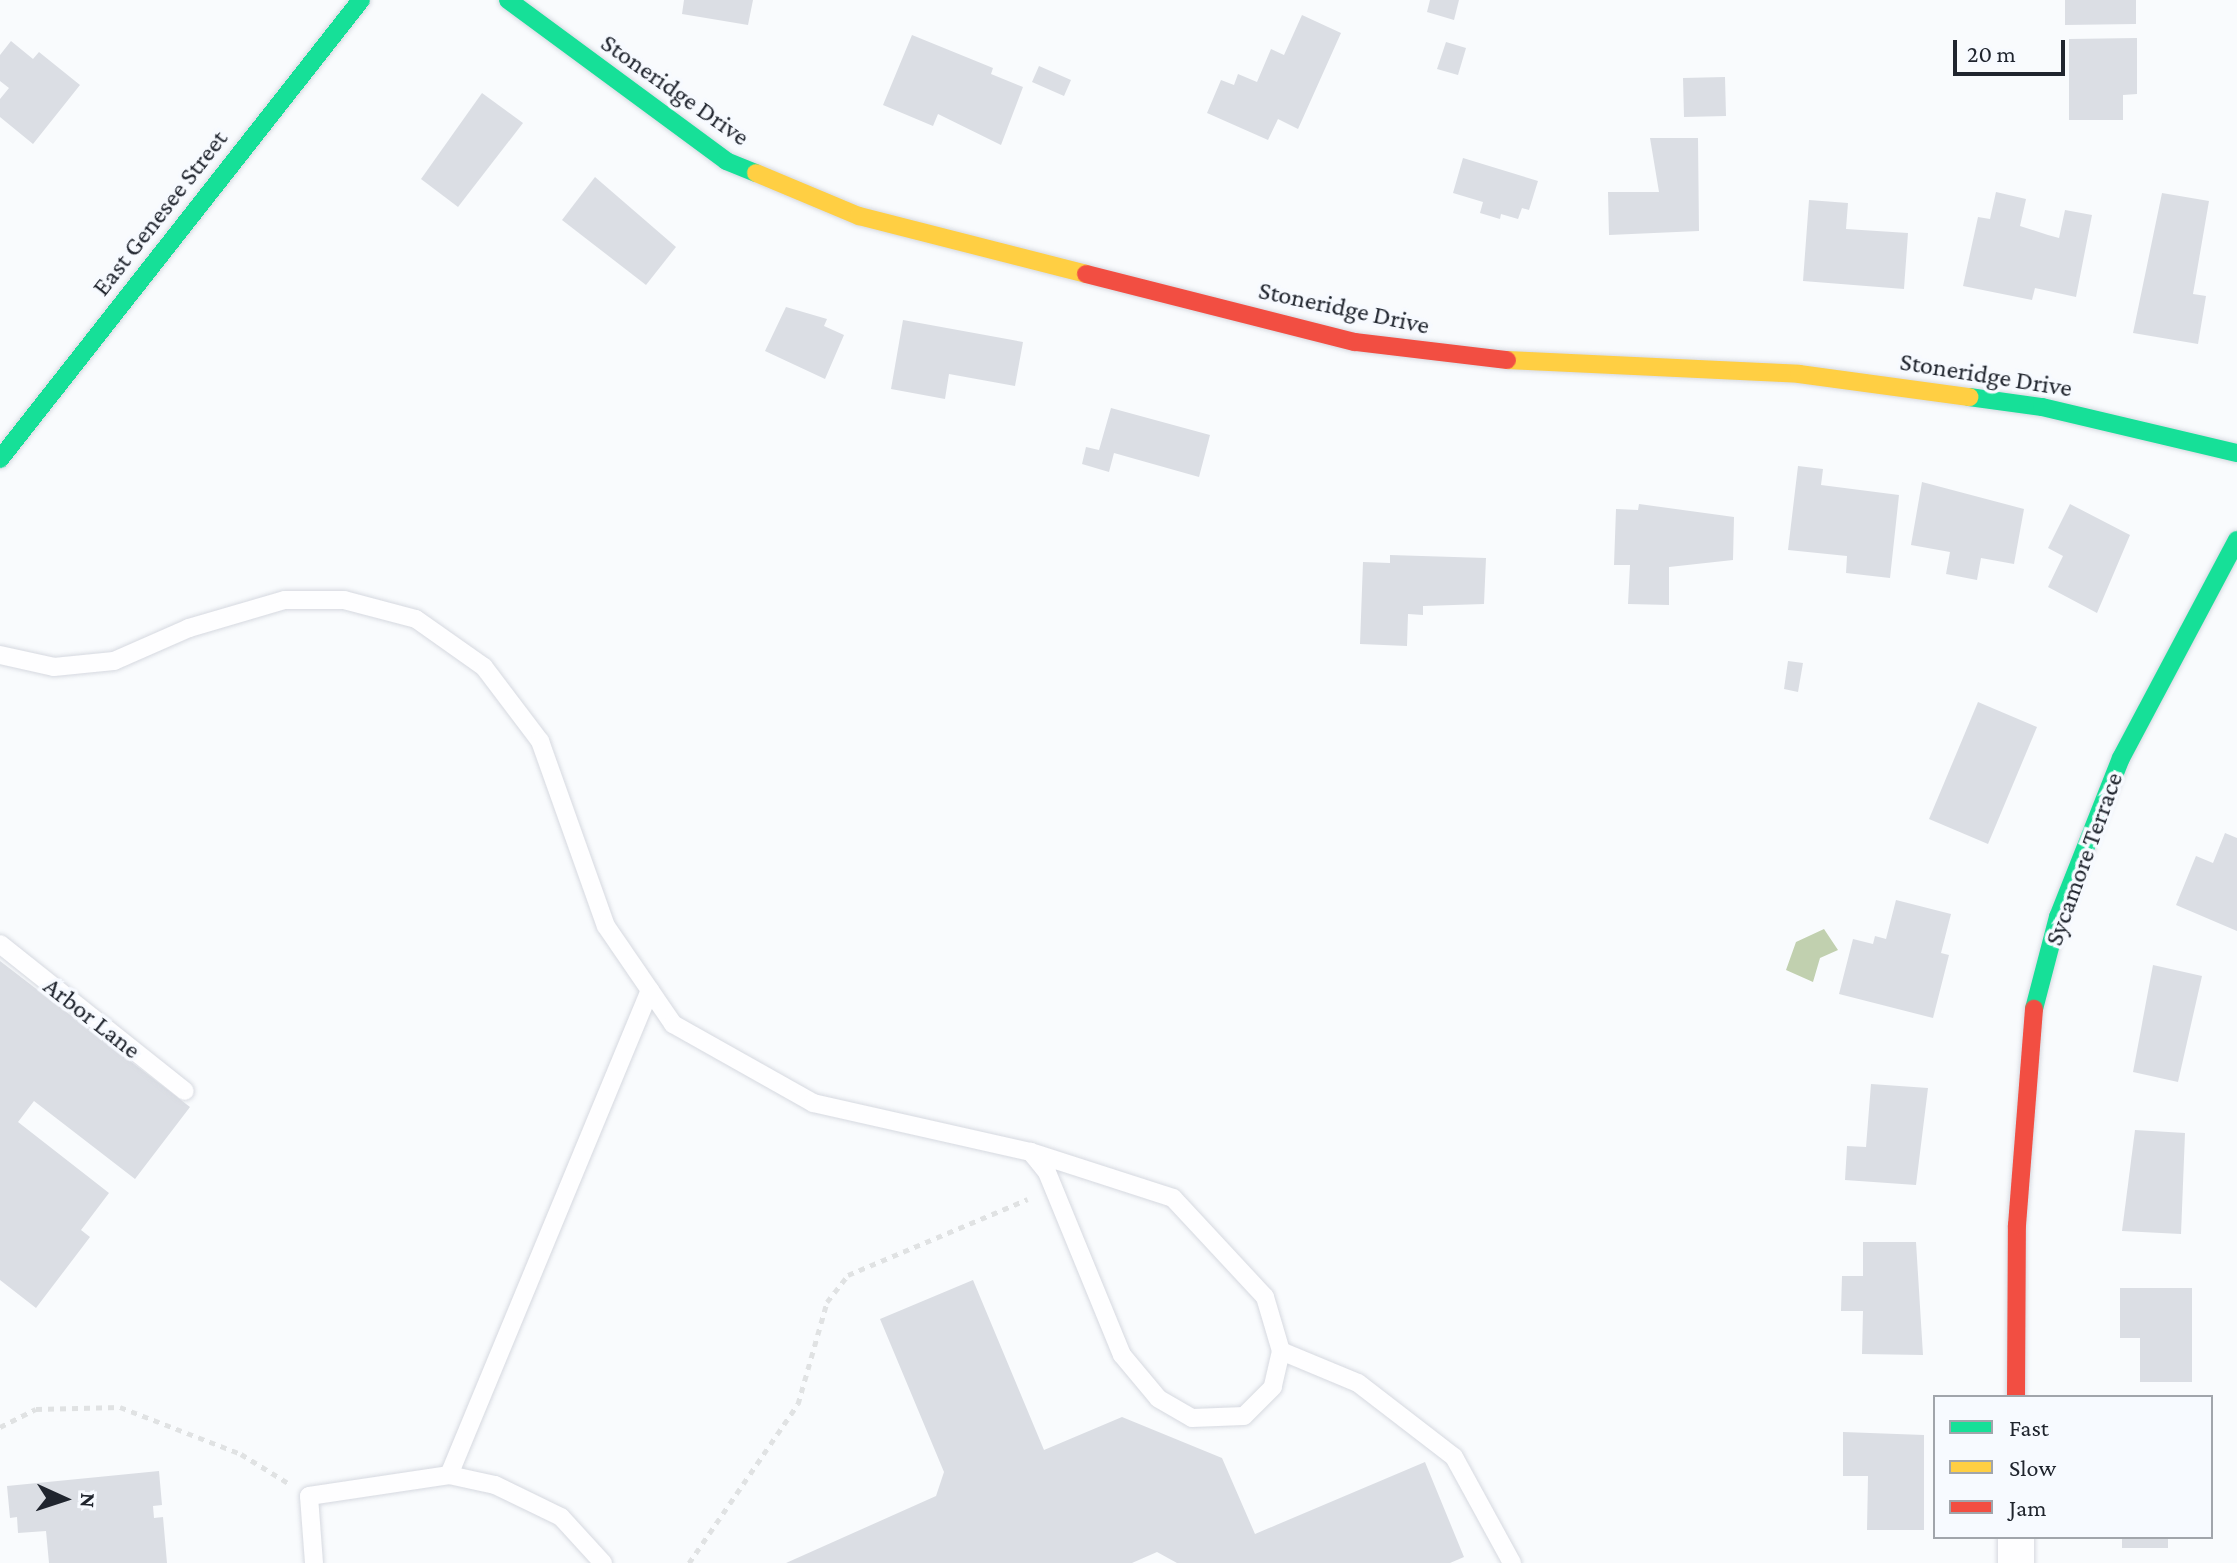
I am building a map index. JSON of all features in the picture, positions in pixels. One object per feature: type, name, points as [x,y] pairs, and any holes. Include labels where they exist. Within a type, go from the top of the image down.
[{"type":"street","name":"East Genesee Street","points":[[0,459],[361,0]]},
{"type":"street","name":"Stoneridge Drive","points":[[508,0],[726,161],[846,212],[1355,342],[1456,357],[1799,374],[2042,407],[2237,453]]},
{"type":"street","name":"Sycamore Terrace","points":[[2016,1395],[2017,1225],[2031,1021],[2058,917],[2121,758],[2237,540]]},
{"type":"street","points":[[2016,1539],[2016,1563]]},
{"type":"lane","points":[[0,655],[54,667],[114,661],[189,628],[285,600],[344,600],[416,619],[484,667],[540,741],[606,926],[673,1024],[813,1103],[1031,1152],[1173,1198],[1265,1297],[1281,1351],[1273,1387],[1244,1416],[1192,1418],[1158,1398],[1122,1355],[1047,1172],[1031,1152]]},
{"type":"lane","name":"Arbor Lane","points":[[0,944],[185,1091]]},
{"type":"lane","points":[[449,1475],[650,990]]},
{"type":"lane","points":[[1281,1351],[1358,1383],[1454,1457],[1512,1563]]},
{"type":"lane","points":[[314,1563],[309,1496],[449,1475],[495,1485],[561,1517],[603,1563]]},
{"type":"path","points":[[689,1563],[798,1404],[827,1302],[848,1275],[1026,1201],[1047,1172]]},
{"type":"path","points":[[0,1427],[36,1409],[120,1407],[241,1454],[309,1496]]},
{"type":"shaded area","points":[[1824,929],[1838,950],[1820,958],[1813,982],[1786,970],[1796,942]]},
{"type":"building","points":[[684,0],[753,0],[748,25],[682,14]]},
{"type":"building","points":[[1430,0],[1459,0],[1454,20],[1427,12]]},
{"type":"building","points":[[2065,0],[2136,0],[2136,24],[2065,25]]},
{"type":"building","points":[[1302,15],[1341,33],[1298,129],[1278,119],[1268,140],[1207,113],[1221,80],[1234,85],[1238,74],[1257,82],[1271,49],[1284,55]]},
{"type":"building","points":[[912,35],[993,68],[991,74],[1023,87],[1001,145],[938,114],[933,126],[883,105]]},
{"type":"building","points":[[2137,38],[2137,94],[2123,95],[2123,120],[2069,120],[2069,39]]},
{"type":"building","points":[[11,41],[33,59],[39,52],[80,85],[33,144],[0,117],[0,99],[9,88],[0,81],[0,55]]},
{"type":"building","points":[[1446,42],[1466,48],[1458,75],[1437,69]]},
{"type":"building","points":[[1039,66],[1071,80],[1064,96],[1032,82]]},
{"type":"building","points":[[1725,77],[1726,116],[1684,117],[1683,78]]},
{"type":"building","points":[[482,93],[523,123],[458,207],[421,179]]},
{"type":"building","points":[[1650,138],[1698,138],[1699,231],[1609,235],[1608,192],[1659,192]]},
{"type":"building","points":[[1463,158],[1538,181],[1529,210],[1522,208],[1518,219],[1501,214],[1500,219],[1480,213],[1483,202],[1453,193]]},
{"type":"building","points":[[595,177],[676,247],[646,285],[562,220]]},
{"type":"building","points":[[1996,192],[2026,199],[2020,226],[2059,238],[2065,210],[2092,215],[2076,297],[2035,288],[2032,300],[1963,286],[1978,217],[1990,219]]},
{"type":"building","points":[[2162,193],[2209,201],[2193,294],[2206,296],[2198,344],[2133,333]]},
{"type":"building","points":[[1809,200],[1848,203],[1846,229],[1908,233],[1904,289],[1803,281]]},
{"type":"building","points":[[786,307],[827,319],[824,326],[844,335],[825,379],[765,351]]},
{"type":"building","points":[[903,320],[1023,342],[1015,386],[949,374],[945,399],[891,389]]},
{"type":"building","points":[[1111,408],[1210,435],[1199,477],[1114,453],[1109,472],[1082,464],[1086,447],[1099,450]]},
{"type":"building","points":[[1798,466],[1823,469],[1821,485],[1899,495],[1890,578],[1846,573],[1847,556],[1788,550]]},
{"type":"building","points":[[1922,482],[2024,509],[2014,564],[1981,558],[1977,580],[1946,574],[1950,552],[1911,545]]},
{"type":"building","points":[[1639,504],[1734,517],[1733,560],[1669,567],[1669,605],[1628,604],[1630,565],[1614,565],[1616,509],[1638,510]]},
{"type":"building","points":[[2070,504],[2130,535],[2097,613],[2048,587],[2063,556],[2048,548]]},
{"type":"building","points":[[1390,555],[1486,558],[1484,604],[1423,606],[1423,615],[1408,614],[1407,646],[1360,644],[1363,562],[1390,563]]},
{"type":"building","points":[[1788,661],[1803,663],[1798,692],[1784,689]]},
{"type":"building","points":[[1978,702],[2037,727],[1988,844],[1929,819]]},
{"type":"building","points":[[2225,833],[2237,838],[2237,931],[2176,905],[2196,856],[2213,863]]},
{"type":"building","points":[[1896,900],[1951,914],[1941,953],[1949,955],[1933,1018],[1839,994],[1853,939],[1873,944],[1875,936],[1886,939]]},
{"type":"building","points":[[0,961],[190,1107],[135,1179],[34,1101],[18,1122],[109,1193],[81,1230],[90,1237],[36,1308],[0,1280]]},
{"type":"building","points":[[2153,965],[2202,976],[2178,1082],[2133,1072]]},
{"type":"building","points":[[1871,1084],[1928,1088],[1916,1185],[1845,1180],[1847,1146],[1866,1147]]},
{"type":"building","points":[[2135,1130],[2185,1133],[2181,1234],[2122,1231]]},
{"type":"building","points":[[1863,1242],[1916,1242],[1923,1355],[1862,1354],[1863,1311],[1841,1311],[1842,1276],[1863,1276]]},
{"type":"building","points":[[973,1280],[1044,1450],[1122,1417],[1222,1458],[1255,1534],[1425,1462],[1464,1557],[1450,1563],[1177,1563],[1157,1552],[1132,1563],[786,1563],[936,1496],[944,1472],[880,1319]]},
{"type":"building","points":[[2120,1288],[2192,1288],[2192,1382],[2140,1382],[2140,1338],[2120,1338]]},
{"type":"building","points":[[1843,1432],[1924,1435],[1924,1530],[1867,1530],[1868,1476],[1843,1476]]},
{"type":"building","points":[[159,1471],[162,1505],[153,1506],[154,1518],[163,1517],[167,1563],[49,1563],[46,1531],[18,1533],[17,1517],[10,1518],[7,1486]]},
{"type":"building","points":[[2122,1539],[2168,1539],[2168,1548],[2122,1548]]},
{"type":"traffic: fast","points":[[0,459],[361,0]]},
{"type":"traffic: fast","points":[[508,0],[726,161],[756,173]]},
{"type":"traffic: fast","points":[[1969,397],[2042,407],[2237,453]]},
{"type":"traffic: fast","points":[[2034,1009],[2058,917],[2121,758],[2237,540]]},
{"type":"traffic: slow","points":[[756,173],[859,216],[1086,274]]},
{"type":"traffic: slow","points":[[1507,360],[1799,374],[1969,397]]},
{"type":"traffic: jam","points":[[1086,274],[1355,342],[1507,360]]},
{"type":"traffic: jam","points":[[2016,1395],[2017,1225],[2034,1009]]}]
